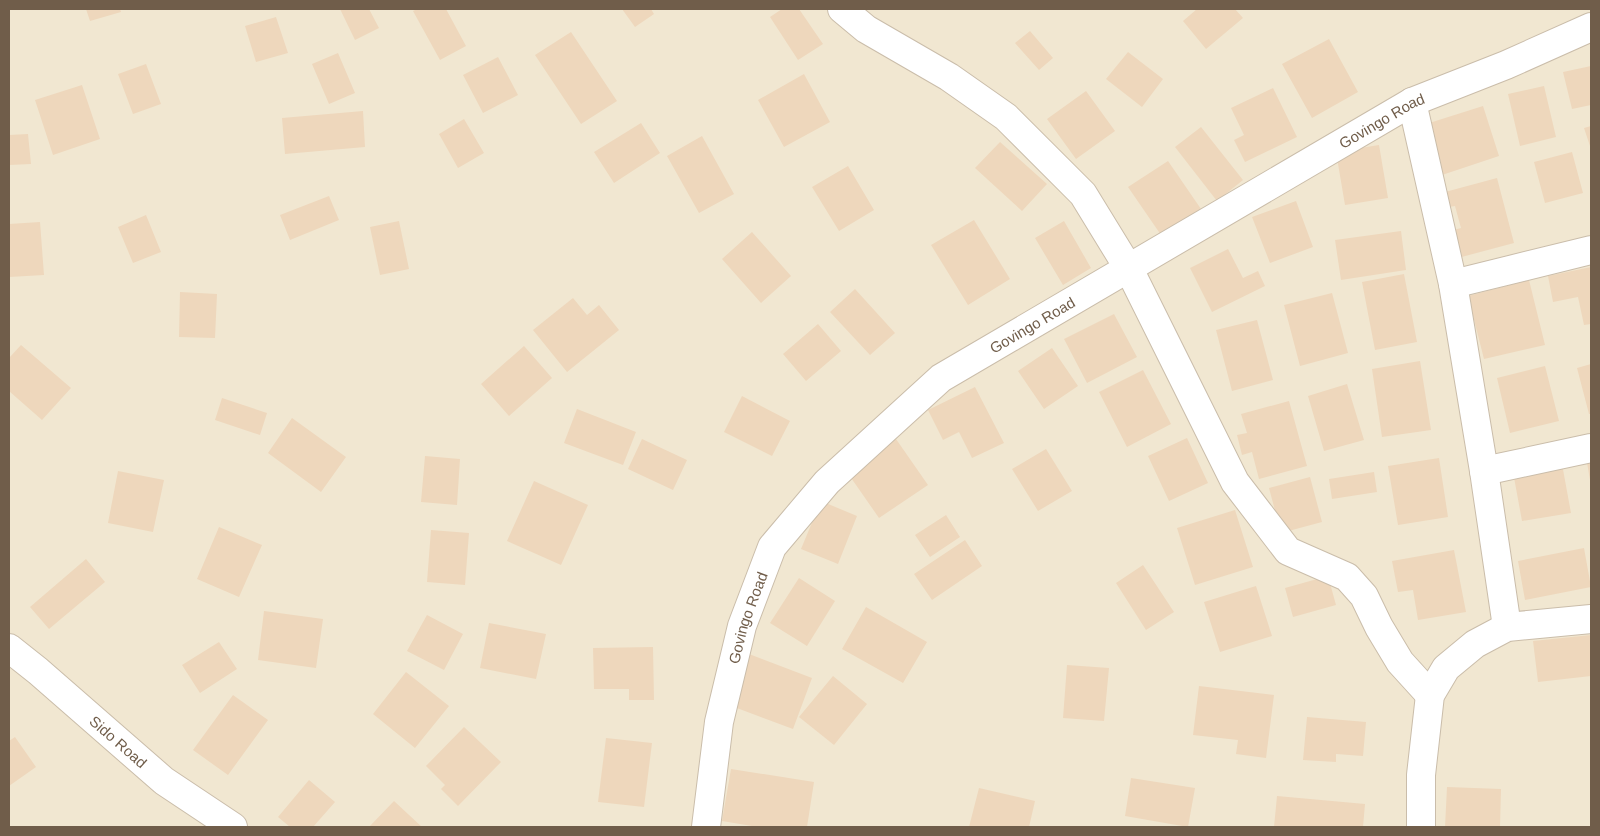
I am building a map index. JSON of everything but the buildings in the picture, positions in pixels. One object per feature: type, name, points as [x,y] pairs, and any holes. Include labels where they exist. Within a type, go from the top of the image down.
[{"type":"street","points":[[842,9],[866,30],[949,77],[1006,117],[1082,194],[1129,269],[1235,482],[1288,551],[1347,577],[1364,596],[1379,627],[1400,662],[1430,695]]},
{"type":"street","name":"Govingo Road","points":[[706,827],[719,722],[742,626],[772,547],[827,482],[941,378],[1412,102],[1591,27]]},
{"type":"street","points":[[1412,102],[1453,284],[1484,471],[1507,627]]},
{"type":"street","points":[[1453,284],[1591,250]]},
{"type":"street","points":[[1484,471],[1591,448]]},
{"type":"street","points":[[1421,827],[1421,775],[1430,695],[1446,668],[1476,644],[1507,627],[1591,620]]},
{"type":"street","name":"Sido Road","points":[[9,648],[164,781],[233,827]]},
{"type":"shaded area","points":[[9,9],[1591,9],[1591,827],[9,827]]}]
